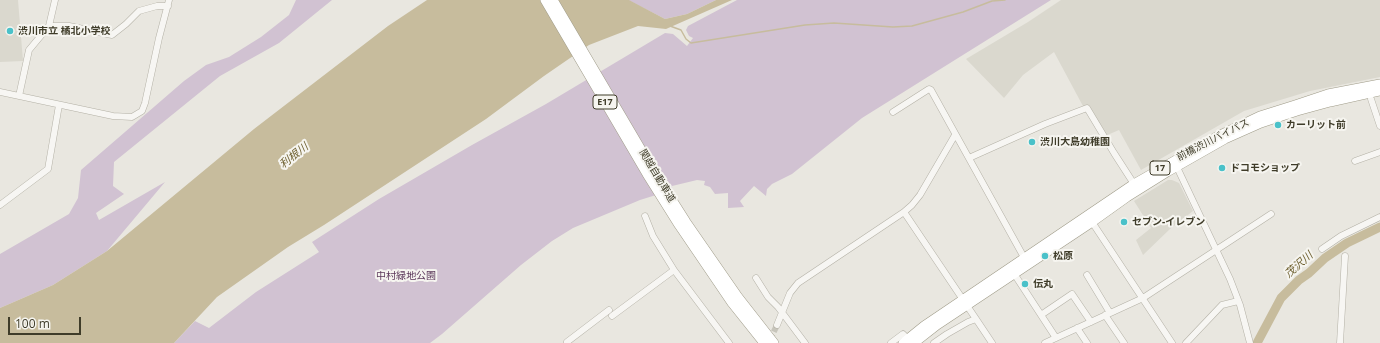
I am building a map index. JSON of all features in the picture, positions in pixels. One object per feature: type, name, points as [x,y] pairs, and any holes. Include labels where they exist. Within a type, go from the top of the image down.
[{"type":"highway","name":"関越自動車道","points":[[545,0],[720,285],[764,343]]},
{"type":"highway","name":"関越自動車道","points":[[553,0],[669,203],[746,308],[774,343]]},
{"type":"highway","name":"前橋渋川バイパス","points":[[964,302],[1011,270],[1092,222],[1175,163],[1218,136],[1260,116],[1328,94],[1380,84]]},
{"type":"highway","name":"前橋渋川バイパス","points":[[1026,261],[1134,184],[1225,139],[1261,123],[1297,111],[1330,102],[1380,92]]},
{"type":"highway","points":[[1225,139],[1230,143],[1298,115],[1376,99]]},
{"type":"highway","name":"17","points":[[910,342],[922,336],[964,302]]},
{"type":"highway","name":"17","points":[[910,342],[924,326],[964,302]]},
{"type":"street","points":[[19,96],[29,50],[49,26],[55,0]]},
{"type":"street","points":[[0,92],[113,116],[132,117],[142,111],[159,38],[169,3],[139,12],[112,35],[69,26],[49,26]]},
{"type":"street","points":[[893,112],[929,89],[1026,261]]},
{"type":"street","points":[[1376,99],[1380,126]]},
{"type":"street","points":[[0,205],[48,169],[59,105]]},
{"type":"street","points":[[969,158],[1045,124],[1087,108],[1134,184]]},
{"type":"street","points":[[777,325],[790,293],[798,284],[904,212],[920,195],[955,134]]},
{"type":"street","points":[[1355,161],[1380,152]]},
{"type":"street","points":[[1175,163],[1238,301],[1250,343]]},
{"type":"street","points":[[904,212],[992,343]]},
{"type":"street","points":[[1045,343],[1143,298],[1162,284],[1271,214]]},
{"type":"street","points":[[645,216],[653,236],[674,270],[729,343]]},
{"type":"street","points":[[1322,249],[1340,236],[1380,217]]},
{"type":"street","points":[[1092,222],[1172,343]]},
{"type":"street","points":[[1340,343],[1344,256]]},
{"type":"street","points":[[567,342],[674,270]]},
{"type":"street","points":[[1011,270],[1056,338]]},
{"type":"street","points":[[1087,275],[1124,343]]},
{"type":"street","points":[[756,278],[768,297],[805,343]]},
{"type":"street","points":[[1041,316],[1072,294],[1091,322]]},
{"type":"street","points":[[1186,343],[1222,304],[1238,301]]},
{"type":"street","points":[[934,343],[957,328],[976,319]]},
{"type":"street","points":[[1077,328],[1087,343]]},
{"type":"street","points":[[891,343],[903,334],[910,342]]},
{"type":"shaded area","name":"渋川市立 橘北小学校","points":[[0,0],[18,0],[23,61],[0,62]]},
{"type":"shaded area","points":[[1061,0],[1380,0],[1380,77],[1310,91],[1244,111],[1141,170],[1119,130],[1105,136],[1084,108],[1054,52],[1023,75],[1004,98],[966,59],[1028,22]]},
{"type":"shaded area","points":[[1168,180],[1179,183],[1193,211],[1170,229],[1143,255],[1136,240],[1151,228],[1134,201]]},
{"type":"green space","points":[[296,0],[332,0],[279,43],[220,76],[114,162],[113,186],[124,194],[96,213],[99,220],[165,182],[107,251],[53,285],[0,308],[0,254],[69,214],[78,198],[81,170],[184,81],[206,65],[229,57],[261,37],[289,15]]},
{"type":"green space","points":[[628,0],[716,0],[687,14],[665,19]]},
{"type":"green space","name":"中村緑地公園","points":[[737,0],[1051,0],[862,118],[792,174],[772,184],[767,189],[766,196],[754,186],[740,201],[744,207],[728,208],[728,193],[715,194],[710,187],[704,185],[705,181],[697,180],[672,186],[672,190],[640,200],[573,228],[552,241],[521,265],[430,343],[174,343],[195,321],[209,328],[256,292],[319,252],[312,242],[379,199],[546,104],[665,33],[673,34],[687,46],[693,38],[689,36],[686,30],[688,26]]},
{"type":"water","name":"利根川","points":[[427,0],[629,0],[665,19],[687,14],[716,0],[732,0],[666,29],[638,26],[589,45],[486,119],[288,247],[217,297],[174,343],[0,343],[0,308],[53,285],[107,251],[254,129],[388,26]]},
{"type":"waterway","points":[[670,26],[681,30],[686,39],[691,43],[805,25],[834,23],[893,27],[912,26],[963,12],[992,1],[1005,0]]},
{"type":"waterway","name":"茂沢川","points":[[1257,343],[1281,298],[1299,280],[1325,258],[1347,243],[1380,227]]},
{"type":"tunnel","points":[[770,340],[777,325]]},
{"type":"place","name":"渋川市立 橘北小学校","points":[[10,31]]},
{"type":"place","name":"カーリット前","points":[[1278,125]]},
{"type":"place","name":"渋川大島幼稚園","points":[[1032,142]]},
{"type":"place","name":"ドコモショップ","points":[[1222,168]]},
{"type":"place","name":"セブン-イレブン","points":[[1124,222]]},
{"type":"place","name":"松原","points":[[1045,256]]},
{"type":"place","name":"伝丸","points":[[1025,284]]}]
